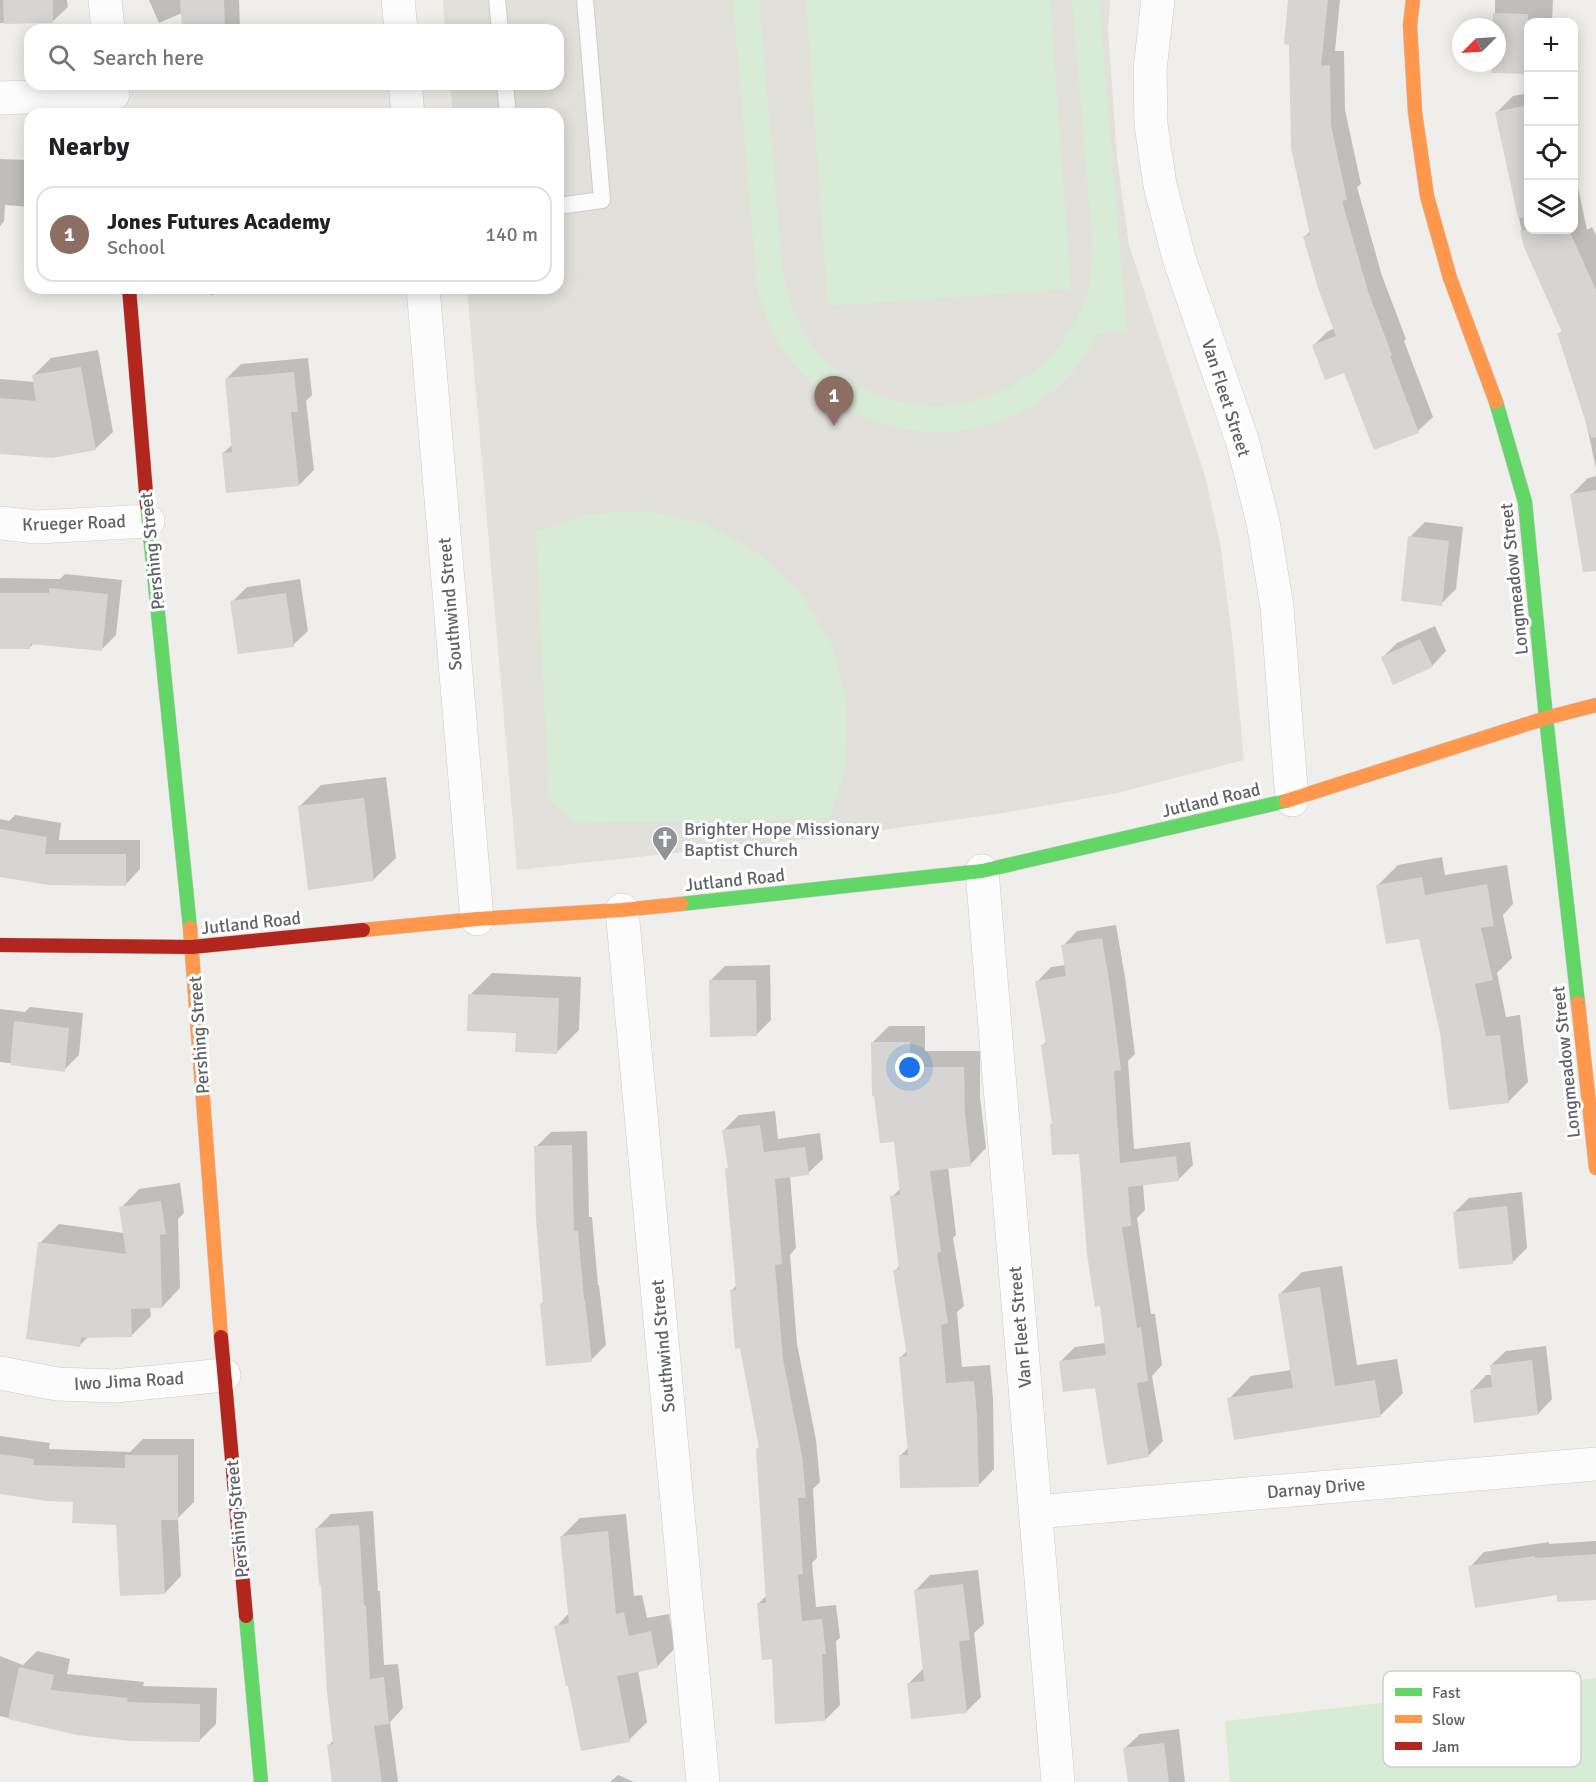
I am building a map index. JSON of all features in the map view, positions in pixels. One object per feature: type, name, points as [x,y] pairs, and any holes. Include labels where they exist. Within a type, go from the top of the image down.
[{"type":"street","points":[[105,0],[107,24]]},
{"type":"street","points":[[398,0],[400,24]]},
{"type":"street","name":"Van Fleet Street","points":[[1158,0],[1150,69],[1151,125],[1160,186],[1179,258],[1242,440],[1263,522],[1277,607],[1292,800]]},
{"type":"street","name":"Longmeadow Street","points":[[1413,0],[1410,25],[1415,112],[1427,196],[1450,278],[1497,404],[1525,502],[1546,718],[1596,1168]]},
{"type":"street","points":[[406,90],[407,108]]},
{"type":"street","points":[[0,98],[114,97]]},
{"type":"street","name":"Pershing Street","points":[[129,294],[148,521],[192,947],[224,1375],[261,1782]]},
{"type":"street","name":"Southwind Street","points":[[424,294],[477,919]]},
{"type":"street","name":"Krueger Road","points":[[0,523],[37,527],[148,521]]},
{"type":"street","name":"Jutland Road","points":[[0,945],[192,947],[477,919],[622,910],[982,871],[1292,800],[1546,718],[1596,705]]},
{"type":"street","name":"Van Fleet Street","points":[[982,871],[1058,1782]]},
{"type":"street","name":"Southwind Street","points":[[622,910],[703,1782]]},
{"type":"street","name":"Iwo Jima Road","points":[[0,1372],[57,1384],[115,1386],[224,1375]]},
{"type":"street","name":"Darnay Drive","points":[[1036,1512],[1596,1464]]},
{"type":"lane","points":[[497,0],[499,24]]},
{"type":"lane","points":[[564,205],[602,200],[585,0]]},
{"type":"lane","points":[[506,90],[507,108]]},
{"type":"shaded area","points":[[443,0],[1110,0],[1108,29],[1117,157],[1129,245],[1205,476],[1220,543],[1233,644],[1244,760],[1117,793],[1003,813],[861,833],[517,870],[468,294],[564,294],[564,108],[452,108],[451,90],[564,90],[564,24],[445,24]]},
{"type":"green space","points":[[733,0],[759,0],[782,266],[791,304],[808,340],[825,360],[859,386],[897,401],[936,406],[975,400],[1012,386],[1044,363],[1069,332],[1087,293],[1091,272],[1092,238],[1072,0],[1099,0],[1127,331],[1097,334],[1071,374],[1034,405],[998,422],[960,431],[922,431],[884,424],[848,409],[816,387],[788,357],[777,341],[765,314],[757,286]]},
{"type":"green space","points":[[806,0],[1050,0],[1071,289],[828,306]]},
{"type":"green space","points":[[649,511],[706,524],[759,553],[801,594],[832,645],[847,703],[846,763],[830,819],[577,823],[549,801],[536,531],[589,514]]},
{"type":"green space","points":[[1596,1678],[1596,1782],[1230,1782],[1225,1721],[1383,1703],[1383,1767],[1581,1767],[1581,1680]]},
{"type":"building","points":[[3,0],[53,0],[53,23],[4,24]]},
{"type":"building","points":[[180,0],[224,0],[225,24],[182,24]]},
{"type":"building","points":[[1288,0],[1328,0],[1321,66],[1330,65],[1331,125],[1347,200],[1342,201],[1368,291],[1419,433],[1374,450],[1344,373],[1325,380],[1312,345],[1336,336],[1318,288],[1303,236],[1310,235],[1291,148],[1289,45],[1284,44]]},
{"type":"building","points":[[1493,13],[1528,14],[1528,18],[1524,18],[1524,74],[1492,73],[1506,72],[1506,18],[1493,18]]},
{"type":"building","points":[[1524,106],[1524,217],[1518,218],[1495,112]]},
{"type":"building","points":[[1520,230],[1524,230],[1524,234],[1571,234],[1596,290],[1596,437],[1591,438],[1557,333],[1562,332],[1524,247]]},
{"type":"building","points":[[81,367],[96,450],[52,458],[0,454],[0,398],[36,401],[32,375]]},
{"type":"building","points":[[294,372],[298,412],[291,412],[299,486],[226,493],[222,453],[232,452],[225,378]]},
{"type":"building","points":[[1596,490],[1596,571],[1583,572],[1570,494]]},
{"type":"building","points":[[1408,536],[1449,541],[1442,606],[1401,601]]},
{"type":"building","points":[[49,588],[108,594],[102,651],[30,644],[30,649],[0,649],[0,593],[49,593]]},
{"type":"building","points":[[286,593],[294,647],[238,654],[230,601]]},
{"type":"building","points":[[1420,639],[1433,667],[1393,685],[1381,657]]},
{"type":"building","points":[[364,798],[374,881],[308,890],[298,806]]},
{"type":"building","points":[[0,829],[47,837],[45,854],[126,854],[126,886],[49,885],[0,877]]},
{"type":"building","points":[[1422,877],[1425,895],[1487,884],[1494,926],[1481,928],[1493,980],[1475,984],[1486,1036],[1500,1035],[1509,1103],[1449,1110],[1440,1033],[1419,939],[1386,944],[1376,885]]},
{"type":"building","points":[[1102,938],[1121,1070],[1114,1071],[1120,1163],[1176,1156],[1179,1181],[1128,1187],[1131,1226],[1122,1227],[1137,1328],[1141,1327],[1148,1381],[1137,1383],[1149,1457],[1107,1465],[1095,1388],[1063,1392],[1059,1361],[1106,1355],[1100,1306],[1095,1307],[1087,1254],[1079,1154],[1052,1155],[1050,1124],[1052,1124],[1041,1045],[1046,1044],[1035,981],[1066,976],[1061,945]]},
{"type":"building","points":[[709,980],[756,980],[757,1036],[710,1037]]},
{"type":"building","points":[[468,994],[559,998],[557,1054],[515,1052],[516,1033],[467,1031]]},
{"type":"building","points":[[14,1021],[69,1028],[65,1072],[10,1065]]},
{"type":"building","points":[[871,1042],[910,1042],[910,1067],[964,1067],[965,1114],[971,1166],[930,1171],[941,1252],[937,1253],[948,1323],[941,1325],[946,1383],[974,1381],[979,1487],[900,1488],[899,1455],[908,1455],[899,1357],[907,1356],[893,1270],[899,1269],[890,1196],[900,1195],[894,1142],[880,1143],[874,1096],[872,1096]]},
{"type":"building","points":[[760,1125],[764,1152],[805,1147],[809,1175],[775,1179],[782,1264],[775,1265],[783,1359],[802,1455],[806,1498],[798,1498],[803,1574],[798,1575],[802,1621],[822,1619],[826,1654],[822,1654],[825,1721],[775,1724],[772,1659],[762,1660],[757,1603],[766,1603],[756,1449],[759,1448],[740,1348],[735,1349],[730,1290],[736,1290],[725,1169],[728,1168],[722,1130]]},
{"type":"building","points":[[572,1145],[574,1231],[578,1231],[592,1362],[546,1366],[540,1304],[543,1303],[536,1219],[534,1146]]},
{"type":"building","points":[[161,1201],[166,1234],[160,1235],[162,1308],[131,1309],[132,1337],[81,1338],[80,1347],[26,1339],[38,1242],[126,1254],[119,1207]]},
{"type":"building","points":[[1507,1206],[1513,1264],[1459,1269],[1453,1212]]},
{"type":"building","points":[[1320,1287],[1335,1386],[1375,1380],[1381,1417],[1234,1440],[1227,1398],[1293,1388],[1278,1294]]},
{"type":"building","points":[[1532,1360],[1538,1415],[1474,1423],[1470,1390],[1492,1387],[1490,1365]]},
{"type":"building","points":[[0,1454],[34,1459],[33,1465],[125,1468],[125,1455],[178,1455],[178,1520],[161,1520],[165,1594],[120,1596],[116,1525],[72,1523],[73,1502],[47,1501],[0,1494]]},
{"type":"building","points":[[359,1525],[370,1679],[384,1677],[389,1724],[374,1726],[382,1782],[332,1782],[327,1745],[333,1744],[315,1528]]},
{"type":"building","points":[[608,1531],[616,1614],[624,1612],[629,1636],[651,1631],[658,1668],[617,1676],[630,1742],[581,1751],[554,1626],[569,1623],[560,1536]]},
{"type":"building","points":[[1596,1554],[1596,1600],[1557,1602],[1557,1595],[1475,1608],[1468,1566],[1535,1556],[1535,1558]]},
{"type":"building","points":[[963,1584],[970,1640],[959,1641],[967,1713],[911,1719],[907,1683],[924,1681],[914,1590]]},
{"type":"building","points":[[19,1667],[54,1675],[51,1690],[128,1698],[127,1702],[200,1704],[200,1742],[130,1741],[77,1735],[8,1719]]},
{"type":"building","points":[[1164,1743],[1169,1782],[1128,1782],[1123,1748]]},
{"type":"traffic: fast","points":[[1496,402],[1525,502],[1546,718],[1578,1003]]},
{"type":"traffic: fast","points":[[147,505],[190,928]]},
{"type":"traffic: fast","points":[[681,904],[982,871],[1286,801]]},
{"type":"traffic: fast","points":[[246,1616],[261,1782]]},
{"type":"traffic: slow","points":[[1413,0],[1410,25],[1415,112],[1427,196],[1450,278],[1496,402]]},
{"type":"traffic: slow","points":[[1286,801],[1546,718],[1596,705]]},
{"type":"traffic: slow","points":[[363,930],[681,904]]},
{"type":"traffic: slow","points":[[190,928],[221,1337]]},
{"type":"traffic: slow","points":[[1578,1003],[1596,1168]]},
{"type":"traffic: jam","points":[[129,294],[147,505]]},
{"type":"traffic: jam","points":[[0,945],[192,947],[363,930]]},
{"type":"traffic: jam","points":[[221,1337],[246,1616]]},
{"type":"place","name":"Jones Futures Academy","points":[[834,426]]},
{"type":"place","name":"Brighter Hope Missionary Baptist Church","points":[[665,862]]}]
